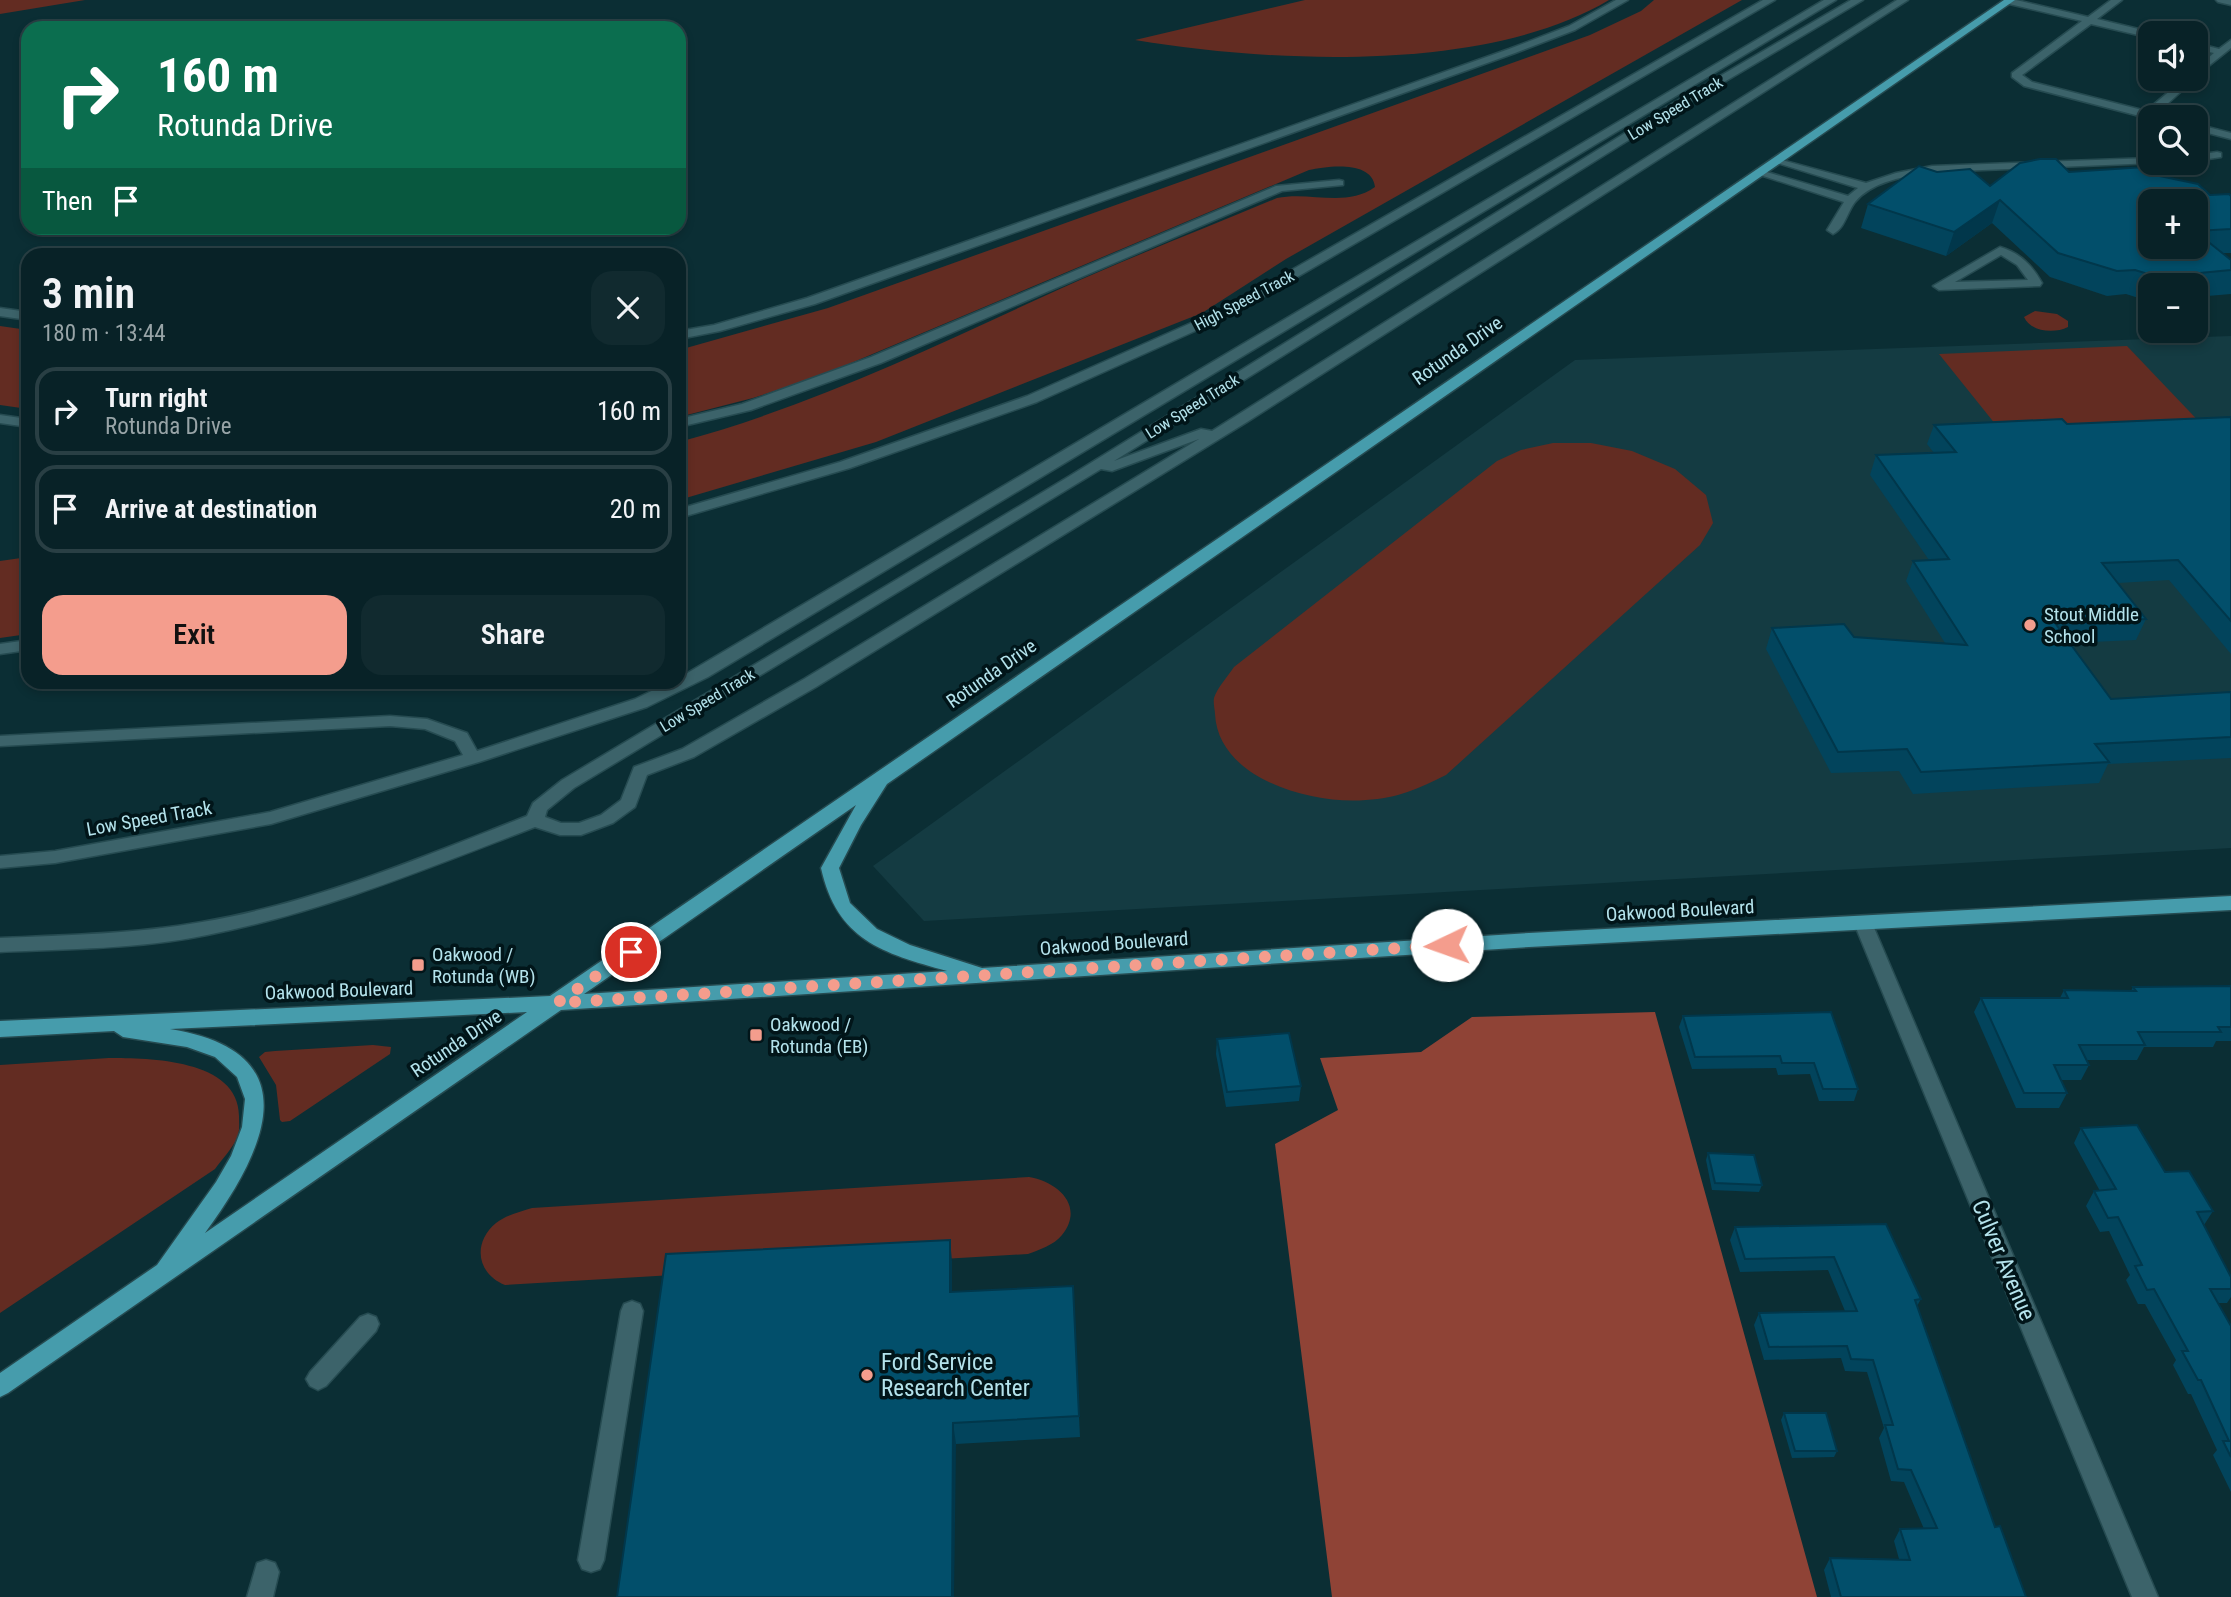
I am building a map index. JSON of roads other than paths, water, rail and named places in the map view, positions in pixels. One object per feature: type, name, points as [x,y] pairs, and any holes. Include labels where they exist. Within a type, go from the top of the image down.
[{"type":"main road","name":"Rotunda Drive","points":[[0,1386],[2009,0]]},
{"type":"main road","points":[[887,774],[853,823],[830,868],[844,909],[862,927],[896,948],[985,974]]},
{"type":"main road","name":"Oakwood Boulevard","points":[[0,1028],[557,1003],[1502,942],[2231,903]]},
{"type":"main road","points":[[92,1023],[187,1041],[219,1050],[240,1064],[250,1081],[254,1099],[254,1127],[240,1162],[162,1274]]},
{"type":"street","points":[[686,334],[811,301],[1513,51],[1572,28],[1623,0]]},
{"type":"street","name":"High Speed Track","points":[[686,512],[845,465],[1032,399],[1231,310],[1770,0]]},
{"type":"street","name":"Low Speed Track","points":[[686,681],[1831,0]]},
{"type":"street","name":"Low Speed Track","points":[[536,820],[539,807],[568,784],[1073,480],[1676,106],[1858,0]]},
{"type":"street","points":[[0,945],[134,938],[231,923],[326,898],[536,820],[559,829],[581,829],[607,819],[629,803],[640,771],[688,753],[810,683],[1242,419],[1903,0]]},
{"type":"street","points":[[2009,0],[2138,32]]},
{"type":"street","points":[[2117,0],[2016,75],[2028,84],[2138,112]]},
{"type":"street","points":[[2221,0],[2231,2]]},
{"type":"street","points":[[2208,47],[2227,48]]},
{"type":"street","points":[[2208,63],[2227,48]]},
{"type":"street","points":[[2163,105],[2178,91]]},
{"type":"street","points":[[2208,130],[2231,136]]},
{"type":"street","points":[[2208,156],[2217,155]]},
{"type":"street","points":[[1778,160],[1866,187]]},
{"type":"street","points":[[1833,230],[1843,218],[1850,200],[1866,187],[1908,173],[1933,169],[2138,161]]},
{"type":"street","points":[[1760,173],[1850,200]]},
{"type":"street","points":[[686,421],[747,407],[876,360],[1280,188],[1339,183]]},
{"type":"street","points":[[2000,251],[2009,253],[2031,272],[2036,283],[2022,285],[1939,286],[2000,251]]},
{"type":"street","points":[[0,312],[21,315]]},
{"type":"street","points":[[0,419],[21,422]]},
{"type":"street","points":[[1073,480],[1242,419]]},
{"type":"street","points":[[0,649],[21,646]]},
{"type":"street","name":"Low Speed Track","points":[[0,862],[55,857],[271,818],[473,758],[641,703],[669,689]]},
{"type":"street","points":[[0,741],[390,721],[427,724],[461,737],[473,758]]},
{"type":"street","name":"Culver Avenue","points":[[1863,923],[2145,1597]]},
{"type":"street","points":[[591,1560],[632,1311]]},
{"type":"street","points":[[318,1379],[368,1324]]},
{"type":"place","name":"Stout Middle School","points":[[2030,625]]},
{"type":"place","name":"Oakwood / Rotunda (WB)","points":[[418,965]]},
{"type":"place","name":"Oakwood / Rotunda (EB)","points":[[756,1035]]},
{"type":"place","name":"Ford Service Research Center","points":[[867,1375]]}]
